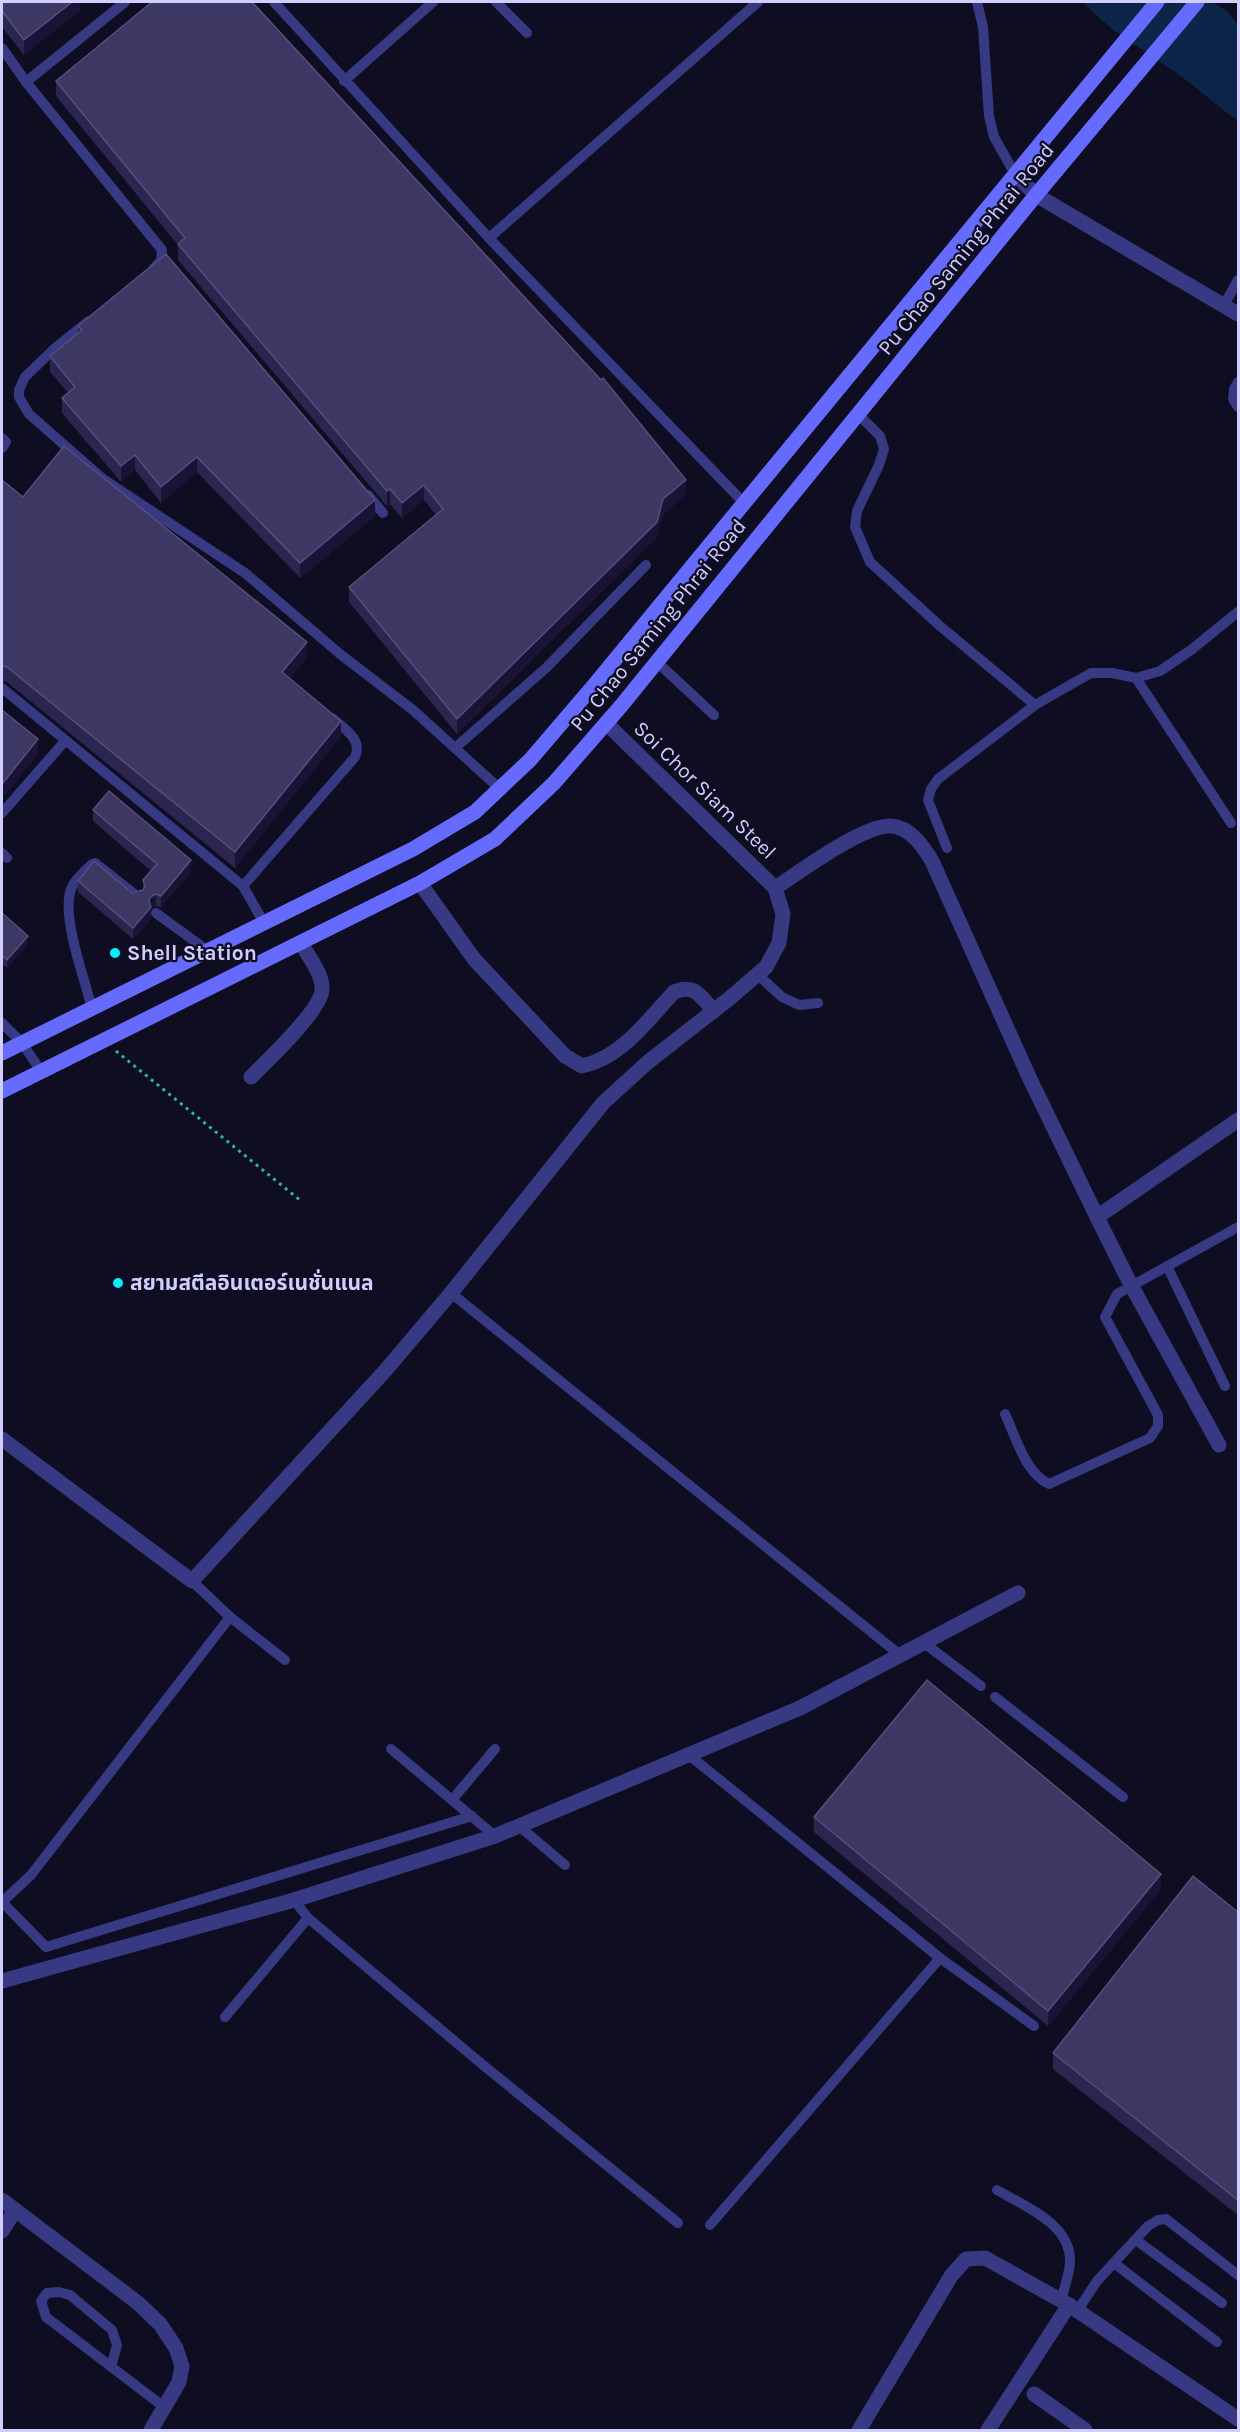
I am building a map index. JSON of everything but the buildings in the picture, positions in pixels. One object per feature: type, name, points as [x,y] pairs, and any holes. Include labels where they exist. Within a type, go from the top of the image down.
[{"type":"main road","name":"Pu Chao Saming Phrai Road","points":[[2,1053],[413,849],[475,812],[530,760],[588,692],[1157,2]]},
{"type":"main road","name":"Pu Chao Saming Phrai Road","points":[[2,1091],[420,883],[495,839],[554,783],[606,723],[1036,195],[1197,2]]},
{"type":"street","points":[[1015,174],[1036,195],[1239,314]]},
{"type":"street","name":"Soi Chor Siam Steel","points":[[606,723],[775,888]]},
{"type":"street","points":[[2,1439],[192,1581],[376,1381],[451,1293],[603,1103],[648,1062],[766,967],[779,943],[783,914],[775,888],[845,843],[877,828],[891,826],[903,830],[920,841],[932,861],[1029,1077],[1097,1217],[1131,1285],[1219,1445]]},
{"type":"street","points":[[420,883],[474,959],[565,1056],[582,1066],[598,1063],[622,1047],[674,992],[684,988],[695,991],[714,1011]]},
{"type":"street","points":[[251,1077],[299,1026],[318,1002],[322,990],[318,974],[301,943]]},
{"type":"street","points":[[1097,1217],[1239,1120]]},
{"type":"street","points":[[2,1981],[294,1900],[495,1836],[800,1708],[1018,1593]]},
{"type":"street","points":[[2,2200],[138,2303],[160,2324],[176,2348],[182,2366],[179,2382],[151,2430]]},
{"type":"street","points":[[2,2231],[15,2210]]},
{"type":"street","points":[[860,2430],[951,2276],[966,2259],[985,2258],[1069,2305],[1239,2419]]},
{"type":"street","points":[[988,2430],[1069,2305]]},
{"type":"street","points":[[1034,2394],[1080,2429]]},
{"type":"lane","points":[[274,2],[489,238],[744,503]]},
{"type":"lane","points":[[344,81],[433,2]]},
{"type":"lane","points":[[496,2],[527,33]]},
{"type":"lane","points":[[489,238],[758,2]]},
{"type":"lane","points":[[977,2],[983,27],[989,116],[994,137],[1015,174]]},
{"type":"lane","points":[[26,82],[118,4]]},
{"type":"lane","points":[[2,48],[26,82],[171,263]]},
{"type":"lane","points":[[145,276],[161,261],[163,254]]},
{"type":"lane","points":[[1224,305],[1239,280]]},
{"type":"lane","points":[[99,312],[54,349],[25,377],[19,390],[19,397],[29,414],[103,479],[245,573],[340,654],[413,710],[500,789]]},
{"type":"lane","points":[[1239,382],[1234,389],[1233,399],[1239,407]]},
{"type":"lane","points":[[858,414],[880,436],[884,449],[879,465],[856,512],[855,527],[870,562],[940,626],[1035,705]]},
{"type":"lane","points":[[2,438],[6,442],[2,448]]},
{"type":"lane","points":[[360,486],[383,513]]},
{"type":"lane","points":[[455,748],[546,668],[646,565]]},
{"type":"lane","points":[[947,848],[928,800],[931,789],[938,779],[1035,705],[1091,673],[1112,673],[1136,678],[1160,671],[1239,612]]},
{"type":"lane","points":[[657,662],[714,715]]},
{"type":"lane","points":[[1136,678],[1231,823]]},
{"type":"lane","points":[[2,688],[243,886],[264,923]]},
{"type":"lane","points":[[243,886],[356,757],[358,750],[356,739],[323,711]]},
{"type":"lane","points":[[2,813],[65,741]]},
{"type":"lane","points":[[92,1008],[72,933],[69,903],[72,886],[95,863],[138,897]]},
{"type":"lane","points":[[156,913],[208,951]]},
{"type":"lane","points":[[758,974],[782,996],[799,1005],[819,1003]]},
{"type":"lane","points":[[2,1023],[22,1043],[41,1071]]},
{"type":"lane","points":[[1005,1414],[1031,1470],[1040,1480],[1049,1484],[1150,1438],[1158,1426],[1158,1415],[1105,1317],[1117,1294],[1239,1227]]},
{"type":"lane","points":[[1167,1266],[1225,1386]]},
{"type":"lane","points":[[451,1293],[900,1656]]},
{"type":"lane","points":[[192,1581],[230,1617],[285,1660]]},
{"type":"lane","points":[[230,1617],[31,1875],[2,1902],[46,1947],[472,1816]]},
{"type":"lane","points":[[924,1643],[981,1686]]},
{"type":"lane","points":[[995,1697],[1124,1797]]},
{"type":"lane","points":[[391,1749],[495,1836]]},
{"type":"lane","points":[[452,1800],[495,1749]]},
{"type":"lane","points":[[688,1755],[940,1958],[1034,2026]]},
{"type":"lane","points":[[519,1826],[566,1865]]},
{"type":"lane","points":[[294,1900],[308,1918],[483,2065],[678,2223]]},
{"type":"lane","points":[[225,2017],[308,1918]]},
{"type":"lane","points":[[710,2225],[940,1958]]},
{"type":"lane","points":[[997,2190],[1051,2222],[1068,2245],[1069,2305]]},
{"type":"lane","points":[[1069,2305],[1097,2281],[1148,2226],[1158,2220],[1166,2219],[1239,2275]]},
{"type":"lane","points":[[1136,2240],[1222,2303]]},
{"type":"lane","points":[[1114,2263],[1217,2342]]},
{"type":"lane","points":[[111,2367],[117,2345],[112,2330],[70,2295],[59,2292],[47,2294],[41,2301],[46,2317],[111,2367],[164,2407]]},
{"type":"path","points":[[103,1041],[301,1202]]},
{"type":"water","points":[[1082,2],[1212,2],[1227,11],[1238,25],[1238,119],[1231,116],[1181,76],[1113,30]]},
{"type":"place","name":"Shell Station","points":[[115,953]]},
{"type":"place","name":"สยามสตีลอินเตอร์เนชั่นแนล","points":[[118,1283]]}]
